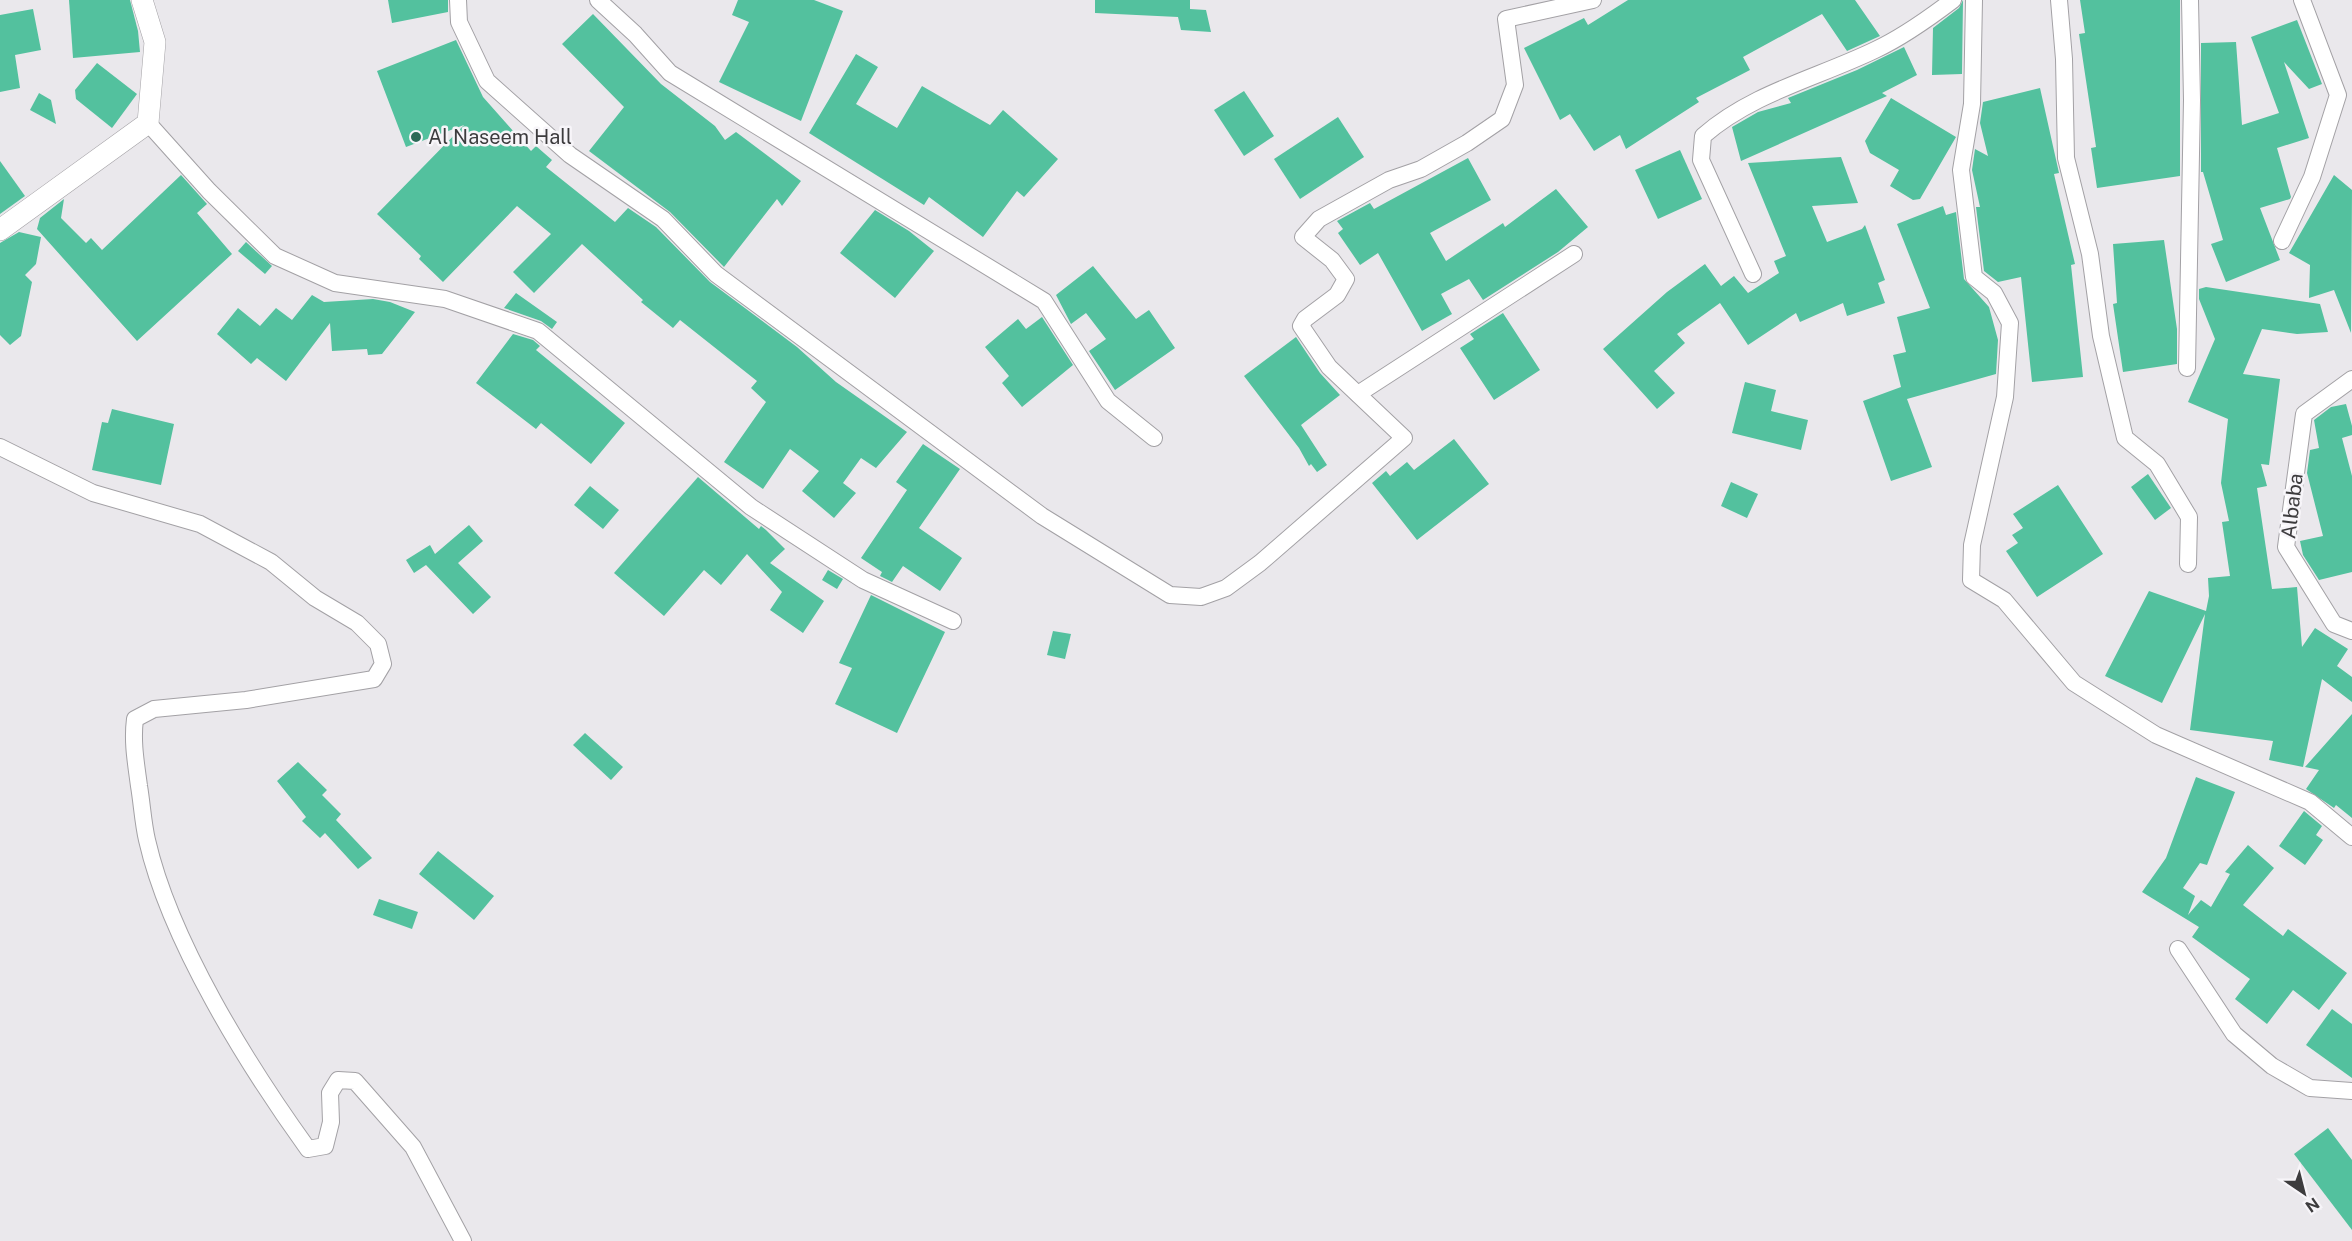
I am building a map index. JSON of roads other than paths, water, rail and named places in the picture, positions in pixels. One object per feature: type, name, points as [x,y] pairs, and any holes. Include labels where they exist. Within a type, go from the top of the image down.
[{"type":"street","points":[[142,0],[155,42],[148,123],[209,191],[275,256],[335,283],[446,299],[538,331],[752,507],[863,580],[953,621]]},
{"type":"street","points":[[458,0],[459,22],[487,81],[570,155],[663,219],[716,274],[1042,516],[1170,595],[1201,597],[1226,588],[1260,563],[1404,438],[1329,367],[1301,326],[1305,319],[1337,295],[1346,279],[1332,260],[1303,237],[1319,219],[1389,180],[1421,169],[1467,143],[1502,119],[1515,85],[1506,19],[1593,0]]},
{"type":"street","points":[[598,0],[635,34],[670,73],[1044,301],[1108,401],[1154,438]]},
{"type":"street","points":[[1753,274],[1701,160],[1703,135],[1725,117],[1758,99],[1877,50],[1926,20],[1953,0]]},
{"type":"street","points":[[1974,0],[1972,104],[1961,170],[1974,277],[1994,293],[2010,322],[2005,397],[1972,545],[1971,580],[2004,600],[2074,683],[2156,735],[2310,802],[2352,837]]},
{"type":"street","points":[[2059,0],[2064,59],[2066,158],[2090,254],[2101,336],[2125,438],[2157,465],[2189,518],[2188,564]]},
{"type":"street","points":[[2187,368],[2192,100],[2190,0]]},
{"type":"street","points":[[2282,241],[2312,177],[2338,94],[2302,0]]},
{"type":"street","points":[[0,230],[148,123]]},
{"type":"street","points":[[1358,394],[1574,254]]},
{"type":"street","name":"Albaba","points":[[2352,379],[2304,414],[2286,548],[2334,624],[2352,631]]},
{"type":"street","points":[[0,447],[93,493],[200,524],[271,562],[315,597],[357,623],[378,644],[383,664],[374,679],[246,700],[154,709],[135,719],[132,736],[147,840],[171,913],[217,1006],[308,1149],[325,1146],[331,1122],[330,1093],[338,1080],[355,1081],[413,1147],[463,1241]]},
{"type":"street","points":[[2178,949],[2234,1034],[2272,1066],[2310,1088],[2352,1091]]},
{"type":"place","name":"Al Naseem Hall","points":[[416,137]]}]
